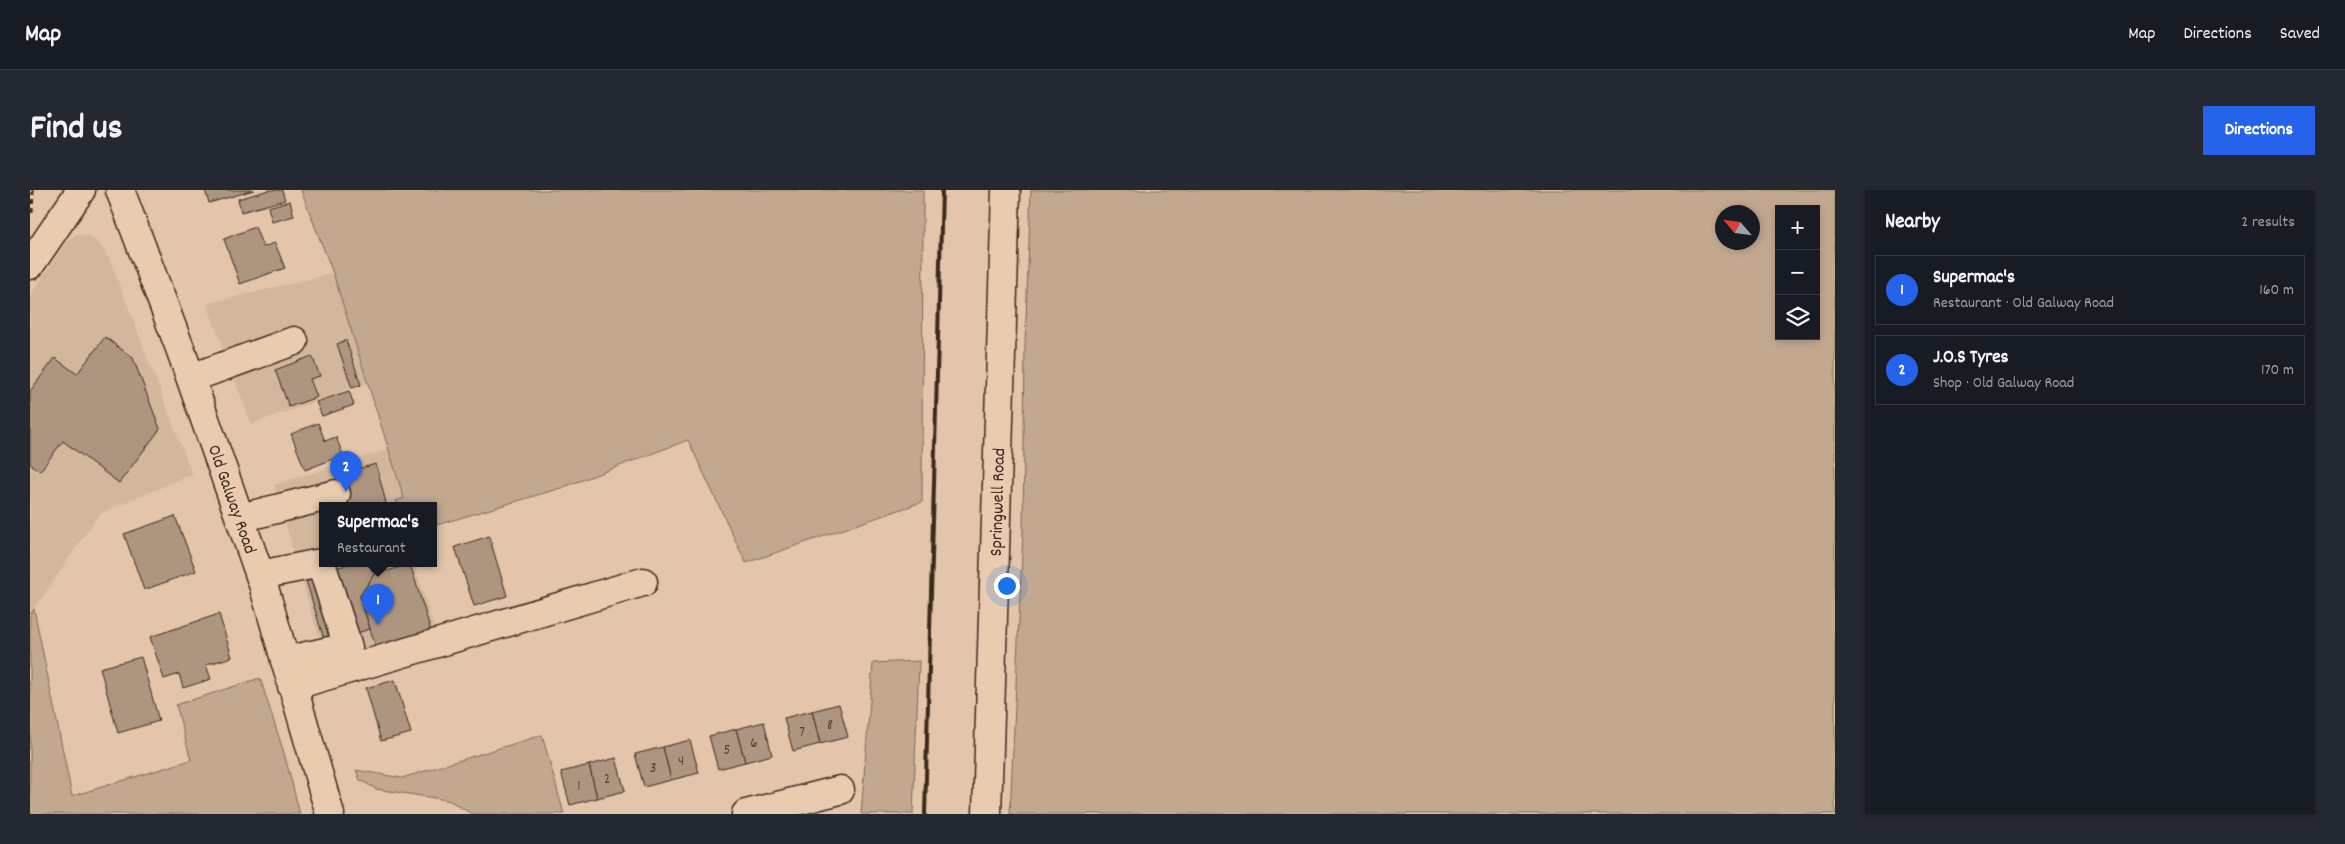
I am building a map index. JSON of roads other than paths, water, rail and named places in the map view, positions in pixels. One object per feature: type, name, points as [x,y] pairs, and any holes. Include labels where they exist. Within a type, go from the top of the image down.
[{"type":"street","points":[[30,265],[80,190]]},
{"type":"street","name":"Old Galway Road","points":[[120,190],[191,378],[260,576],[330,814]]},
{"type":"street","name":"Springwell Road","points":[[987,814],[1006,190]]},
{"type":"street","points":[[191,378],[294,341]]},
{"type":"street","points":[[240,518],[336,494]]},
{"type":"street","points":[[260,576],[319,563]]},
{"type":"street","points":[[289,673],[348,647],[324,567]]},
{"type":"street","points":[[289,673],[642,582]]},
{"type":"street","points":[[746,814],[840,790]]},
{"type":"railway","points":[[925,814],[942,190]]},
{"type":"place","name":"J.O.S Tyres","points":[[346,492]]},
{"type":"place","name":"Supermac's","points":[[378,625]]}]
